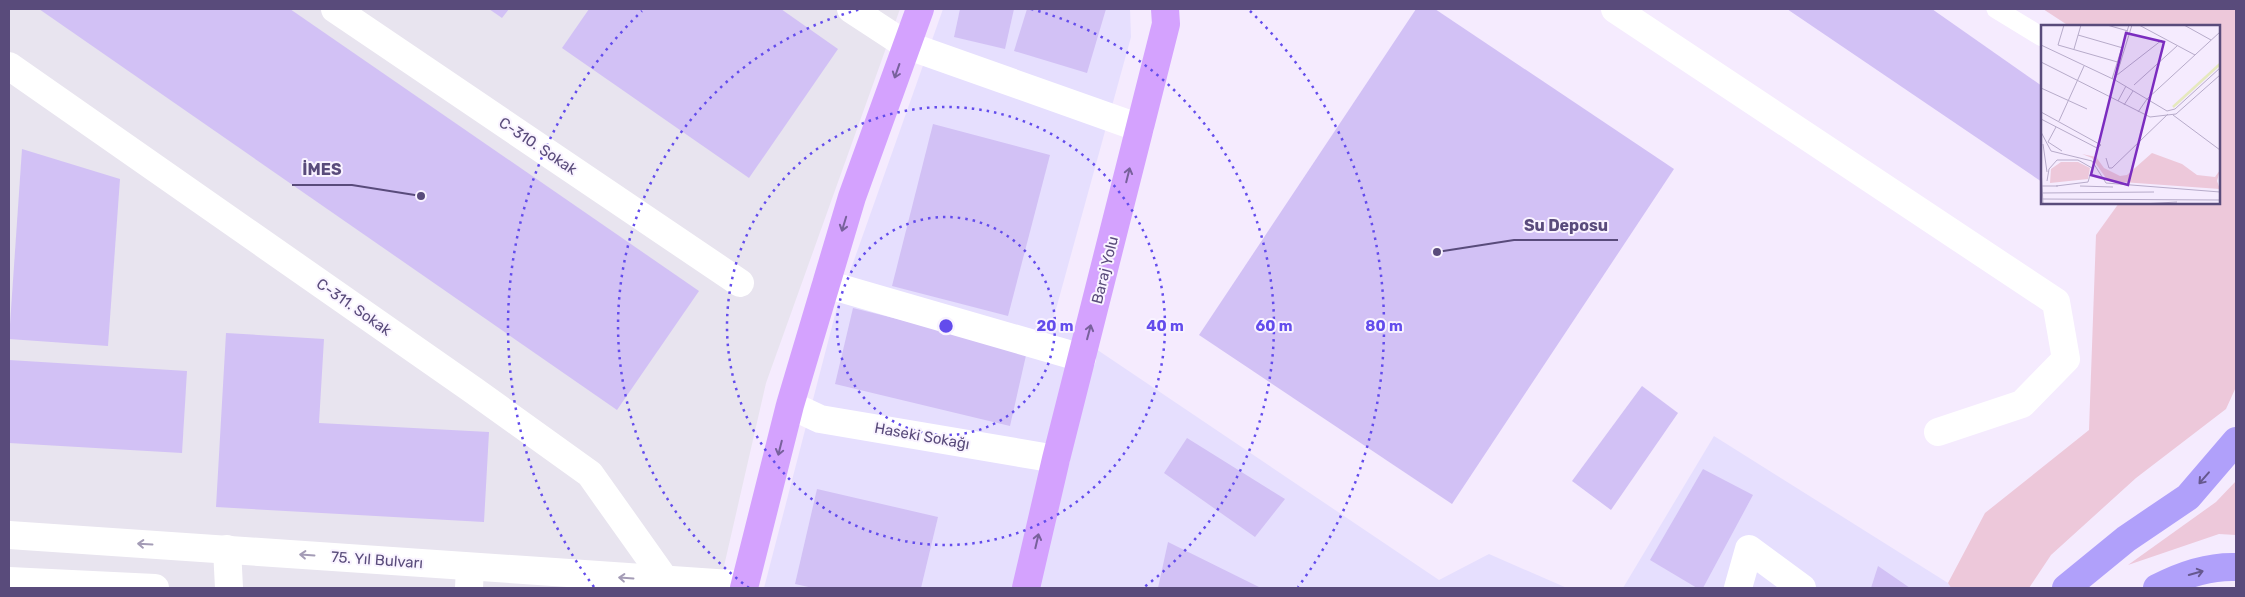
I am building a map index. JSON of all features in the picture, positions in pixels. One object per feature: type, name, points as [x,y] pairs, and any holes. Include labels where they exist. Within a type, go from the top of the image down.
[{"type":"highway","points":[[2066,588],[2126,539],[2188,496],[2236,441]]},
{"type":"highway","points":[[2157,588],[2176,578],[2219,566],[2236,567]]},
{"type":"main road","points":[[745,587],[790,405],[852,197],[920,9]]},
{"type":"main road","name":"Baraj Yolu","points":[[1026,588],[1056,459],[1166,24],[1165,9]]},
{"type":"street","name":"C-310. Sokak","points":[[335,9],[740,282]]},
{"type":"street","points":[[851,9],[906,45],[1140,128]]},
{"type":"street","points":[[1615,9],[2056,302],[2066,358],[2022,404],[1938,432]]},
{"type":"street","name":"C-311. Sokak","points":[[9,66],[473,390],[590,474],[666,581]]},
{"type":"street","points":[[826,284],[1082,358]]},
{"type":"street","name":"Haseki Sokağı","points":[[790,405],[820,419],[1056,459]]},
{"type":"street","name":"75. Yıl Bulvarı","points":[[9,535],[227,549],[469,578],[666,581],[745,587]]},
{"type":"street","points":[[227,549],[229,588]]},
{"type":"street","points":[[1738,588],[1749,549],[1802,588]]},
{"type":"street","points":[[9,581],[155,588]]},
{"type":"lane","points":[[1996,9],[2041,36]]},
{"type":"shaded area","points":[[9,9],[900,9],[766,383],[719,588],[9,588]]},
{"type":"shaded area","points":[[943,9],[1130,9],[1131,37],[1053,320],[1439,580],[1489,554],[1567,588],[764,588],[836,311]]},
{"type":"shaded area","points":[[2043,9],[2236,9],[2236,387],[2226,409],[2136,478],[2051,555],[2029,588],[1951,588],[1948,583],[1985,513],[2089,430],[2096,235],[2118,204],[2220,204],[2220,25],[2067,25]]},
{"type":"shaded area","points":[[1714,436],[1948,583],[1951,588],[1623,588]]},
{"type":"shaded area","points":[[2236,481],[2236,535],[2219,534],[2128,565],[2216,502]]},
{"type":"building","points":[[39,9],[290,9],[699,291],[617,410]]},
{"type":"building","points":[[489,9],[509,9],[502,18]]},
{"type":"building","points":[[589,9],[781,9],[838,49],[749,178],[562,48]]},
{"type":"building","points":[[960,9],[1014,9],[1005,49],[954,37]]},
{"type":"building","points":[[1027,9],[1106,9],[1087,73],[1014,51]]},
{"type":"building","points":[[1416,9],[1435,9],[1674,169],[1452,504],[1199,335]]},
{"type":"building","points":[[1787,9],[1932,9],[2041,85],[2041,181]]},
{"type":"building","points":[[933,124],[1050,155],[1008,316],[892,286]]},
{"type":"building","points":[[22,149],[120,179],[108,346],[9,339]]},
{"type":"building","points":[[853,308],[1027,351],[1010,426],[835,384]]},
{"type":"building","points":[[226,333],[324,339],[319,423],[489,432],[484,522],[216,507]]},
{"type":"building","points":[[9,360],[187,371],[182,453],[9,443]]},
{"type":"building","points":[[1642,386],[1678,413],[1611,510],[1572,481]]},
{"type":"building","points":[[1187,438],[1285,499],[1255,537],[1164,473]]},
{"type":"building","points":[[1703,469],[1753,495],[1703,588],[1697,588],[1650,560]]},
{"type":"building","points":[[817,489],[938,517],[921,588],[813,588],[795,584]]},
{"type":"building","points":[[1168,542],[1261,588],[1158,588]]},
{"type":"building","points":[[1878,566],[1910,588],[1871,588]]},
{"type":"place","name":"İMES","points":[[421,196]]},
{"type":"place","name":"Su Deposu","points":[[1437,252]]}]
